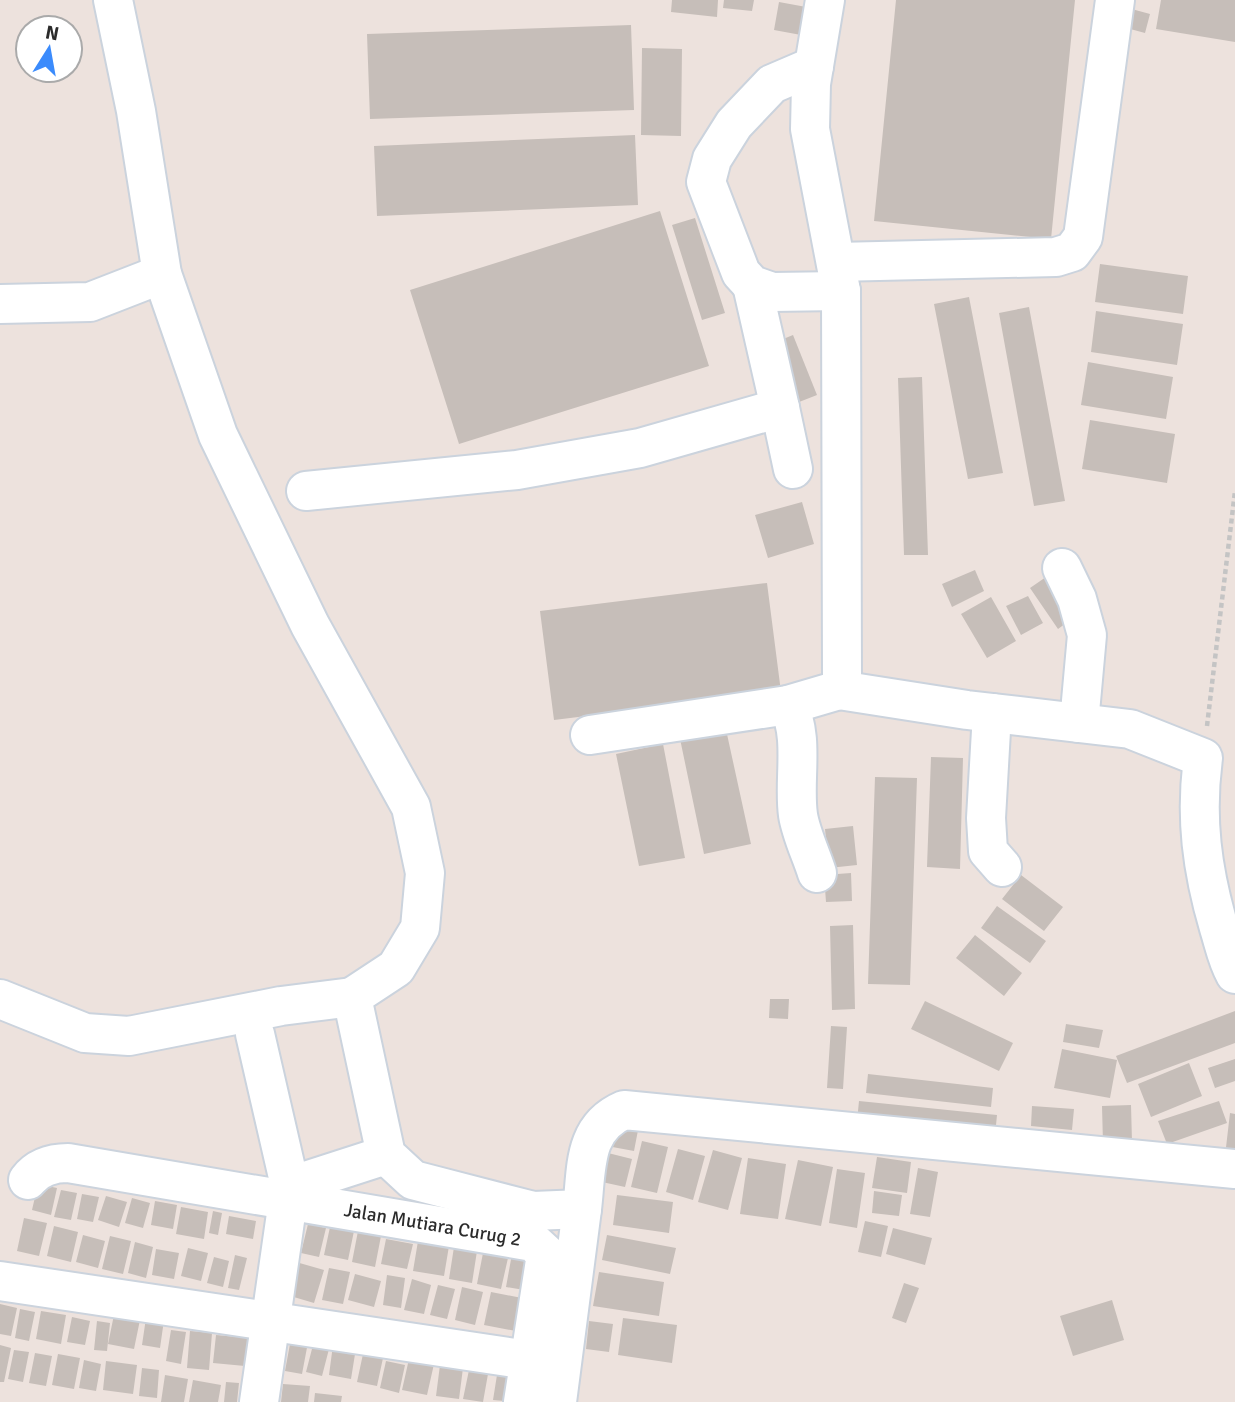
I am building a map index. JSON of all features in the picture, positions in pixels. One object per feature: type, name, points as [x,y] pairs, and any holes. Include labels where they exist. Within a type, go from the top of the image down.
[{"type":"street","points":[[0,999],[85,1033],[129,1036],[281,1006],[352,997],[396,968],[420,928],[425,873],[411,807],[310,625],[218,435],[162,274],[136,111],[113,0]]},
{"type":"street","points":[[825,0],[814,66],[810,129],[838,277],[842,677],[839,690]]},
{"type":"street","points":[[814,66],[772,84],[734,124],[712,159],[706,182],[740,273],[752,285],[772,292],[838,277],[1056,257],[1072,252],[1083,237],[1115,0]]},
{"type":"street","points":[[0,304],[90,302],[162,274]]},
{"type":"street","points":[[752,285],[793,468]]},
{"type":"street","points":[[306,491],[517,470],[640,448],[780,408]]},
{"type":"street","points":[[1062,568],[1077,598],[1087,635],[1079,723]]},
{"type":"street","points":[[590,735],[788,705],[839,690],[992,713],[1130,729],[1203,758],[1199,789],[1199,842],[1205,882],[1235,974]]},
{"type":"street","points":[[788,705],[792,714],[797,753],[798,816],[817,873]]},
{"type":"street","points":[[992,713],[986,818],[988,851],[1002,867]]},
{"type":"street","points":[[352,997],[386,1155],[413,1180],[533,1211],[582,1209]]},
{"type":"street","points":[[255,1034],[290,1194],[259,1402]]},
{"type":"street","points":[[557,1402],[592,1139],[597,1128],[607,1118],[624,1110],[1235,1169]]},
{"type":"street","points":[[290,1194],[386,1155]]},
{"type":"street","name":"Jalan Mutiara Curug 2","points":[[27,1180],[34,1173],[54,1163],[68,1163],[290,1194],[541,1247],[546,1254],[545,1270],[523,1402]]},
{"type":"street","points":[[0,1281],[528,1360]]},
{"type":"path","points":[[1203,758],[1235,491]]},
{"type":"building","points":[[672,0],[718,0],[717,17],[671,12]]},
{"type":"building","points":[[724,0],[754,0],[752,11],[723,8]]},
{"type":"building","points":[[896,0],[1075,0],[1051,239],[874,221]]},
{"type":"building","points":[[1161,0],[1235,0],[1235,42],[1156,29]]},
{"type":"building","points":[[779,2],[817,9],[812,37],[774,30]]},
{"type":"building","points":[[1128,8],[1150,14],[1145,33],[1123,27]]},
{"type":"building","points":[[631,25],[634,110],[370,119],[367,34]]},
{"type":"building","points":[[642,48],[682,49],[681,136],[641,135]]},
{"type":"building","points":[[635,135],[638,205],[377,216],[374,146]]},
{"type":"building","points":[[660,211],[709,366],[459,444],[410,290]]},
{"type":"building","points":[[695,218],[725,313],[702,320],[672,225]]},
{"type":"building","points":[[1100,264],[1188,276],[1183,314],[1095,302]]},
{"type":"building","points":[[969,297],[1003,473],[968,479],[934,304]]},
{"type":"building","points":[[1029,307],[1065,501],[1034,506],[999,313]]},
{"type":"building","points":[[1096,311],[1183,324],[1177,365],[1091,352]]},
{"type":"building","points":[[793,335],[817,395],[794,404],[771,344]]},
{"type":"building","points":[[1088,362],[1173,377],[1166,419],[1081,405]]},
{"type":"building","points":[[922,377],[928,555],[904,555],[898,378]]},
{"type":"building","points":[[1090,420],[1175,434],[1167,483],[1082,469]]},
{"type":"building","points":[[802,502],[814,544],[768,558],[755,515]]},
{"type":"building","points":[[975,570],[984,591],[952,607],[942,584]]},
{"type":"building","points":[[1046,577],[1073,618],[1058,629],[1030,588]]},
{"type":"building","points":[[767,583],[781,692],[554,720],[540,611]]},
{"type":"building","points":[[1028,596],[1043,623],[1021,635],[1006,606]]},
{"type":"building","points":[[991,597],[1016,641],[987,658],[961,614]]},
{"type":"building","points":[[725,725],[751,844],[704,854],[679,734]]},
{"type":"building","points":[[663,744],[685,858],[639,866],[616,754]]},
{"type":"building","points":[[931,757],[963,758],[960,869],[927,867]]},
{"type":"building","points":[[875,777],[917,778],[910,985],[868,984]]},
{"type":"building","points":[[853,826],[857,865],[829,868],[825,829]]},
{"type":"building","points":[[851,873],[852,901],[826,902],[824,875]]},
{"type":"building","points":[[1021,875],[1063,907],[1044,931],[1002,899]]},
{"type":"building","points":[[997,906],[1046,941],[1030,963],[981,928]]},
{"type":"building","points":[[853,925],[855,1009],[832,1010],[830,926]]},
{"type":"building","points":[[975,935],[1022,973],[1004,996],[956,958]]},
{"type":"building","points":[[770,999],[789,999],[788,1019],[769,1018]]},
{"type":"building","points":[[925,1001],[1013,1043],[999,1071],[911,1029]]},
{"type":"building","points":[[1235,1011],[1235,1043],[1127,1083],[1116,1056]]},
{"type":"building","points":[[1066,1024],[1103,1030],[1099,1048],[1063,1042]]},
{"type":"building","points":[[831,1026],[847,1027],[843,1089],[827,1088]]},
{"type":"building","points":[[1062,1049],[1117,1060],[1110,1098],[1054,1088]]},
{"type":"building","points":[[1235,1059],[1235,1081],[1215,1088],[1208,1068]]},
{"type":"building","points":[[1189,1063],[1202,1096],[1151,1117],[1138,1084]]},
{"type":"building","points":[[868,1074],[993,1088],[991,1107],[866,1093]]},
{"type":"building","points":[[859,1101],[997,1115],[995,1135],[857,1121]]},
{"type":"building","points":[[1219,1101],[1227,1123],[1167,1144],[1158,1121]]},
{"type":"building","points":[[1131,1105],[1132,1142],[1103,1143],[1102,1106]]},
{"type":"building","points":[[1032,1106],[1074,1109],[1072,1130],[1031,1126]]},
{"type":"building","points":[[1230,1113],[1235,1114],[1235,1157],[1225,1156]]},
{"type":"building","points":[[612,1119],[639,1125],[634,1151],[607,1146]]},
{"type":"building","points":[[642,1141],[668,1147],[657,1193],[631,1187]]},
{"type":"building","points":[[678,1149],[705,1156],[693,1200],[666,1192]]},
{"type":"building","points":[[713,1150],[742,1158],[728,1210],[698,1202]]},
{"type":"building","points":[[608,1153],[632,1159],[625,1187],[602,1182]]},
{"type":"building","points":[[877,1157],[911,1162],[907,1193],[872,1188]]},
{"type":"building","points":[[748,1158],[786,1164],[778,1219],[740,1214]]},
{"type":"building","points":[[798,1160],[833,1167],[821,1226],[785,1219]]},
{"type":"building","points":[[918,1168],[938,1172],[930,1217],[910,1214]]},
{"type":"building","points":[[837,1169],[865,1173],[857,1228],[829,1223]]},
{"type":"building","points":[[38,1184],[57,1188],[51,1215],[32,1210]]},
{"type":"building","points":[[61,1190],[77,1193],[71,1220],[54,1217]]},
{"type":"building","points":[[874,1191],[902,1195],[899,1216],[872,1213]]},
{"type":"building","points":[[82,1194],[99,1197],[93,1222],[77,1219]]},
{"type":"building","points":[[617,1195],[673,1202],[669,1233],[613,1225]]},
{"type":"building","points":[[106,1196],[127,1202],[119,1227],[98,1220]]},
{"type":"building","points":[[132,1198],[150,1203],[143,1228],[125,1223]]},
{"type":"building","points":[[155,1201],[177,1205],[173,1229],[151,1225]]},
{"type":"building","points":[[181,1207],[208,1212],[204,1239],[176,1234]]},
{"type":"building","points":[[213,1211],[222,1213],[218,1235],[209,1233]]},
{"type":"building","points":[[229,1216],[256,1221],[253,1239],[226,1234]]},
{"type":"building","points":[[24,1218],[47,1223],[39,1256],[17,1251]]},
{"type":"building","points":[[865,1221],[888,1226],[881,1257],[858,1252]]},
{"type":"building","points":[[308,1224],[326,1228],[319,1257],[301,1253]]},
{"type":"building","points":[[54,1226],[78,1232],[71,1262],[47,1256]]},
{"type":"building","points":[[330,1227],[354,1231],[348,1260],[324,1255]]},
{"type":"building","points":[[893,1228],[932,1238],[925,1265],[886,1254]]},
{"type":"building","points":[[358,1231],[381,1236],[375,1267],[352,1262]]},
{"type":"building","points":[[83,1235],[105,1241],[98,1268],[76,1262]]},
{"type":"building","points":[[607,1235],[676,1248],[670,1274],[602,1260]]},
{"type":"building","points":[[110,1236],[131,1241],[123,1274],[102,1269]]},
{"type":"building","points":[[386,1239],[413,1244],[407,1269],[381,1264]]},
{"type":"building","points":[[418,1241],[449,1246],[444,1276],[413,1271]]},
{"type":"building","points":[[135,1242],[153,1247],[146,1278],[128,1273]]},
{"type":"building","points":[[454,1247],[477,1251],[472,1283],[449,1279]]},
{"type":"building","points":[[188,1248],[208,1253],[201,1281],[181,1276]]},
{"type":"building","points":[[156,1249],[179,1253],[174,1279],[152,1275]]},
{"type":"building","points":[[483,1253],[508,1258],[501,1289],[477,1284]]},
{"type":"building","points":[[512,1254],[542,1259],[536,1292],[506,1287]]},
{"type":"building","points":[[235,1255],[247,1258],[239,1290],[228,1288]]},
{"type":"building","points":[[214,1257],[229,1261],[223,1287],[207,1283]]},
{"type":"building","points":[[296,1262],[324,1270],[314,1303],[287,1295]]},
{"type":"building","points":[[329,1268],[350,1272],[343,1304],[322,1300]]},
{"type":"building","points":[[599,1272],[664,1282],[659,1316],[593,1306]]},
{"type":"building","points":[[355,1274],[381,1281],[374,1307],[348,1300]]},
{"type":"building","points":[[387,1275],[405,1278],[401,1308],[383,1305]]},
{"type":"building","points":[[412,1279],[431,1285],[424,1314],[404,1310]]},
{"type":"building","points":[[904,1283],[919,1288],[906,1323],[892,1318]]},
{"type":"building","points":[[438,1285],[455,1289],[447,1319],[430,1315]]},
{"type":"building","points":[[462,1287],[483,1292],[475,1325],[455,1320]]},
{"type":"building","points":[[491,1292],[522,1298],[516,1331],[484,1325]]},
{"type":"building","points":[[1112,1300],[1124,1340],[1073,1356],[1060,1316]]},
{"type":"building","points":[[0,1304],[17,1308],[11,1336],[0,1334]]},
{"type":"building","points":[[20,1309],[35,1312],[29,1341],[15,1338]]},
{"type":"building","points":[[115,1310],[141,1315],[134,1349],[108,1344]]},
{"type":"building","points":[[41,1311],[66,1315],[61,1344],[36,1339]]},
{"type":"building","points":[[72,1317],[90,1321],[85,1345],[67,1342]]},
{"type":"building","points":[[146,1318],[164,1320],[160,1348],[142,1345]]},
{"type":"building","points":[[623,1318],[677,1325],[672,1363],[618,1355]]},
{"type":"building","points":[[97,1321],[110,1323],[107,1351],[94,1350]]},
{"type":"building","points":[[589,1321],[613,1324],[609,1352],[586,1349]]},
{"type":"building","points":[[171,1330],[186,1332],[181,1364],[166,1361]]},
{"type":"building","points":[[190,1331],[212,1333],[209,1370],[187,1368]]},
{"type":"building","points":[[292,1333],[309,1337],[302,1374],[285,1371]]},
{"type":"building","points":[[216,1335],[248,1338],[245,1366],[213,1363]]},
{"type":"building","points":[[0,1345],[11,1348],[4,1382],[0,1382]]},
{"type":"building","points":[[313,1345],[329,1349],[322,1376],[306,1372]]},
{"type":"building","points":[[333,1345],[356,1348],[351,1379],[329,1375]]},
{"type":"building","points":[[14,1350],[29,1352],[23,1382],[8,1379]]},
{"type":"building","points":[[35,1353],[52,1356],[46,1386],[29,1383]]},
{"type":"building","points":[[58,1354],[80,1358],[74,1389],[52,1385]]},
{"type":"building","points":[[363,1354],[383,1358],[377,1386],[357,1382]]},
{"type":"building","points":[[409,1359],[434,1364],[427,1395],[402,1390]]},
{"type":"building","points":[[84,1360],[101,1364],[96,1391],[79,1388]]},
{"type":"building","points":[[106,1361],[137,1365],[133,1394],[103,1390]]},
{"type":"building","points":[[386,1361],[405,1365],[399,1393],[380,1388]]},
{"type":"building","points":[[440,1365],[463,1368],[459,1399],[436,1396]]},
{"type":"building","points":[[142,1368],[159,1370],[157,1398],[139,1396]]},
{"type":"building","points":[[469,1370],[488,1374],[483,1402],[463,1399]]},
{"type":"building","points":[[165,1375],[188,1379],[184,1402],[161,1402]]},
{"type":"building","points":[[497,1375],[521,1379],[517,1402],[493,1400]]},
{"type":"building","points":[[193,1380],[221,1385],[218,1402],[189,1402]]},
{"type":"building","points":[[226,1382],[239,1383],[237,1402],[224,1402]]},
{"type":"building","points":[[283,1384],[310,1386],[308,1402],[281,1402]]},
{"type":"building","points":[[315,1393],[342,1396],[341,1402],[314,1402]]}]
